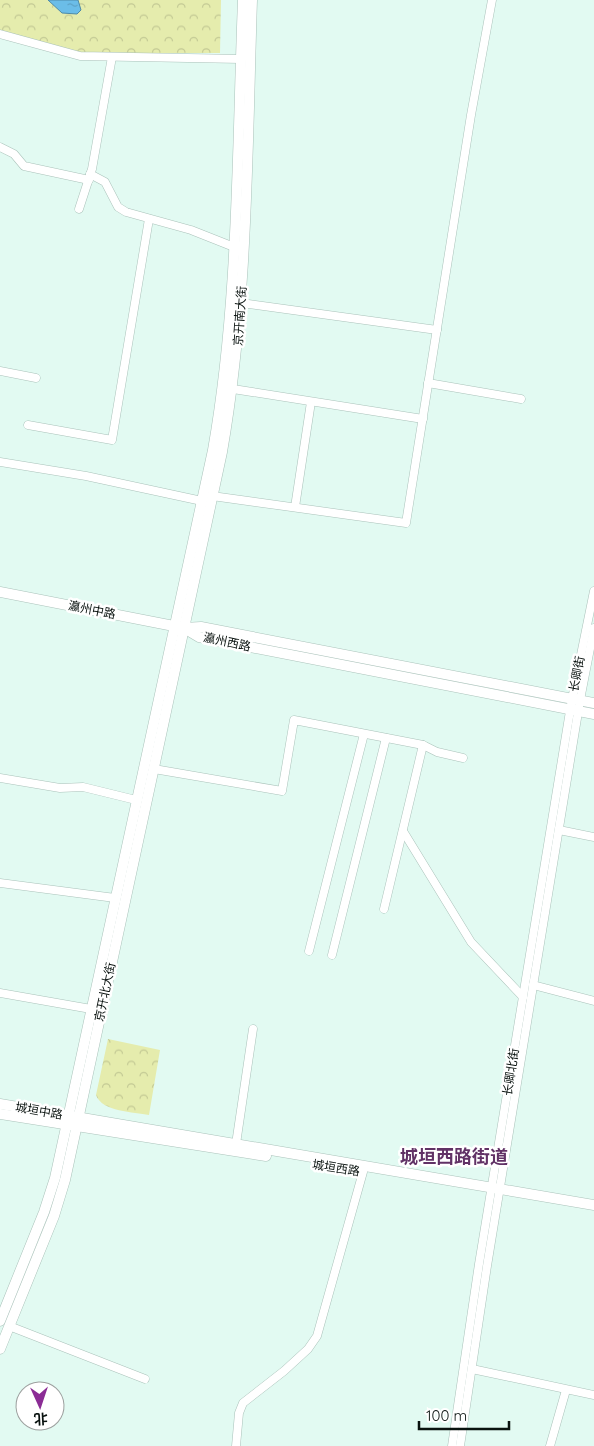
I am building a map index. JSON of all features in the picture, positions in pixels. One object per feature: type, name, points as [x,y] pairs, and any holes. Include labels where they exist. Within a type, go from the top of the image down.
[{"type":"main road","name":"京开南大街","points":[[179,627],[227,366],[234,247],[243,0]]},
{"type":"main road","name":"京开南大街","points":[[179,627],[212,496],[233,389],[241,303],[252,0]]},
{"type":"main road","name":"瀛州中路","points":[[0,592],[179,627]]},
{"type":"main road","name":"瀛州西路","points":[[179,627],[201,627],[575,705],[594,714]]},
{"type":"main road","name":"京开北大街","points":[[73,1121],[154,769],[179,627]]},
{"type":"main road","name":"京开北大街","points":[[0,1349],[5,1324],[60,1200],[91,1009],[136,800],[179,627]]},
{"type":"main road","name":"瀛州西路","points":[[575,705],[594,703]]},
{"type":"main road","name":"城垣中路","points":[[0,1104],[73,1121]]},
{"type":"main road","name":"城垣中路","points":[[0,1114],[73,1121]]},
{"type":"main road","name":"城垣西路","points":[[73,1121],[236,1144],[594,1211]]},
{"type":"main road","name":"城垣西路","points":[[73,1121],[363,1172],[594,1205]]},
{"type":"street","points":[[212,496],[406,523],[471,115],[492,0]]},
{"type":"street","points":[[0,34],[66,54],[112,57],[241,59]]},
{"type":"street","points":[[79,209],[89,177],[106,98],[112,57]]},
{"type":"street","points":[[0,148],[14,154],[24,166],[89,177],[109,187],[118,207],[149,219],[191,230],[234,247]]},
{"type":"street","points":[[28,425],[112,440],[149,219]]},
{"type":"street","points":[[241,303],[437,330]]},
{"type":"street","points":[[0,371],[36,378]]},
{"type":"street","points":[[428,384],[520,399]]},
{"type":"street","points":[[233,389],[423,419]]},
{"type":"street","points":[[295,507],[311,402]]},
{"type":"street","points":[[0,462],[86,476],[202,501]]},
{"type":"street","name":"长卿街","points":[[575,705],[594,591]]},
{"type":"street","name":"长卿街","points":[[575,705],[594,628]]},
{"type":"street","name":"长卿北街","points":[[452,1446],[495,1191],[534,985],[559,830],[575,705]]},
{"type":"street","name":"长卿北街","points":[[460,1446],[523,997],[575,705]]},
{"type":"street","points":[[154,769],[282,791],[294,720],[423,745],[437,752],[463,758]]},
{"type":"street","points":[[310,951],[364,734]]},
{"type":"street","points":[[332,955],[386,738]]},
{"type":"street","points":[[384,909],[423,745]]},
{"type":"street","points":[[0,778],[60,788],[82,786],[136,800]]},
{"type":"street","points":[[559,830],[594,837]]},
{"type":"street","points":[[403,831],[471,942],[523,997]]},
{"type":"street","points":[[0,883],[115,898]]},
{"type":"street","points":[[534,985],[594,1001]]},
{"type":"street","points":[[0,993],[91,1009]]},
{"type":"street","points":[[236,1144],[253,1029]]},
{"type":"street","points":[[236,1446],[239,1413],[243,1403],[308,1350],[317,1336],[363,1172]]},
{"type":"street","points":[[5,1324],[145,1379]]},
{"type":"street","points":[[472,1369],[594,1395]]},
{"type":"street","points":[[550,1446],[566,1390]]},
{"type":"green space","points":[[0,0],[221,0],[220,53],[76,53],[0,30]]},
{"type":"green space","points":[[108,1039],[160,1050],[149,1115],[111,1108],[99,1101],[96,1095]]},
{"type":"water","points":[[48,0],[78,0],[81,10],[77,14],[62,13]]},
{"type":"district","name":"城垣西路街道","points":[[454,1157]]}]
